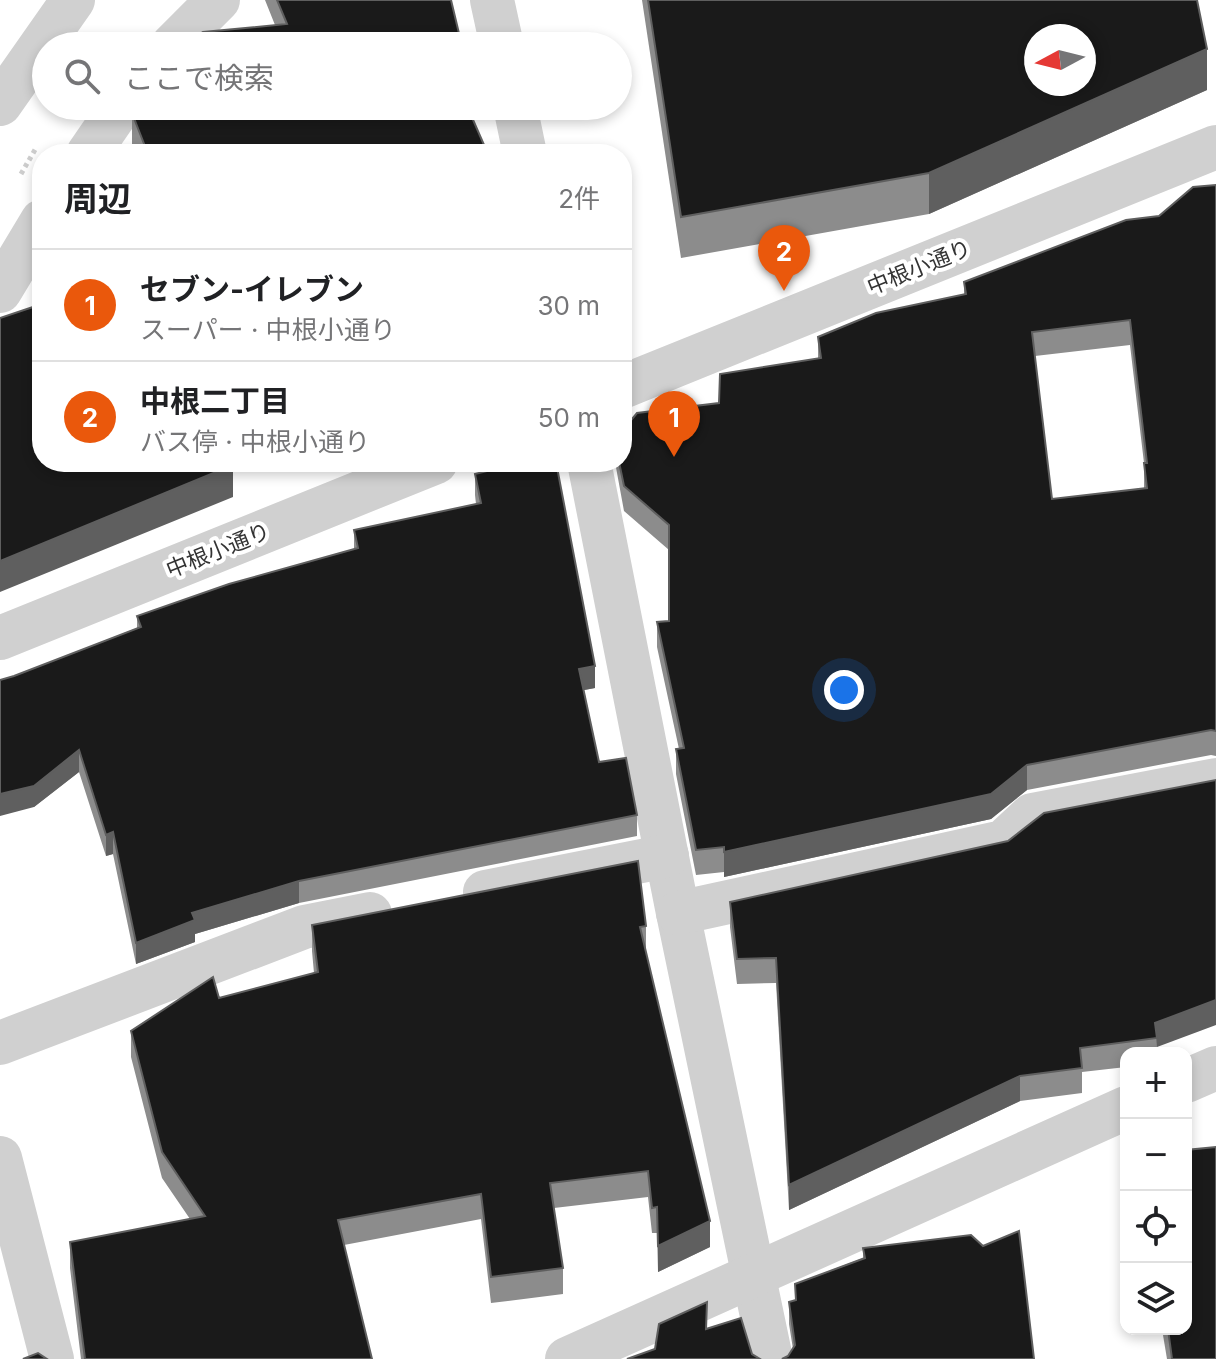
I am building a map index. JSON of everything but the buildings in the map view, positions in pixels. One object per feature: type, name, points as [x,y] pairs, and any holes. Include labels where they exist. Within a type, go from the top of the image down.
[{"type":"street","points":[[51,32],[73,0]]},
{"type":"street","points":[[186,32],[218,0]]},
{"type":"street","points":[[492,0],[499,32]]},
{"type":"street","points":[[0,104],[32,58]]},
{"type":"street","points":[[95,144],[111,120]]},
{"type":"street","points":[[518,120],[523,144]]},
{"type":"street","name":"中根小通り","points":[[632,383],[1216,147]]},
{"type":"street","points":[[0,291],[32,238]]},
{"type":"street","name":"中根小通り","points":[[0,638],[411,472]]},
{"type":"street","points":[[591,472],[678,913],[771,1359]]},
{"type":"street","points":[[678,913],[1003,842],[1032,815],[1216,780]]},
{"type":"street","points":[[0,1043],[304,927],[667,856]]},
{"type":"street","points":[[1192,1078],[1216,1068]]},
{"type":"street","points":[[567,1359],[1120,1111]]},
{"type":"street","points":[[0,1158],[52,1359]]},
{"type":"path","points":[[16,182],[32,155]]},
{"type":"place","name":"中根二丁目","points":[[784,291]]},
{"type":"place","name":"セブン-イレブン","points":[[674,457]]}]
